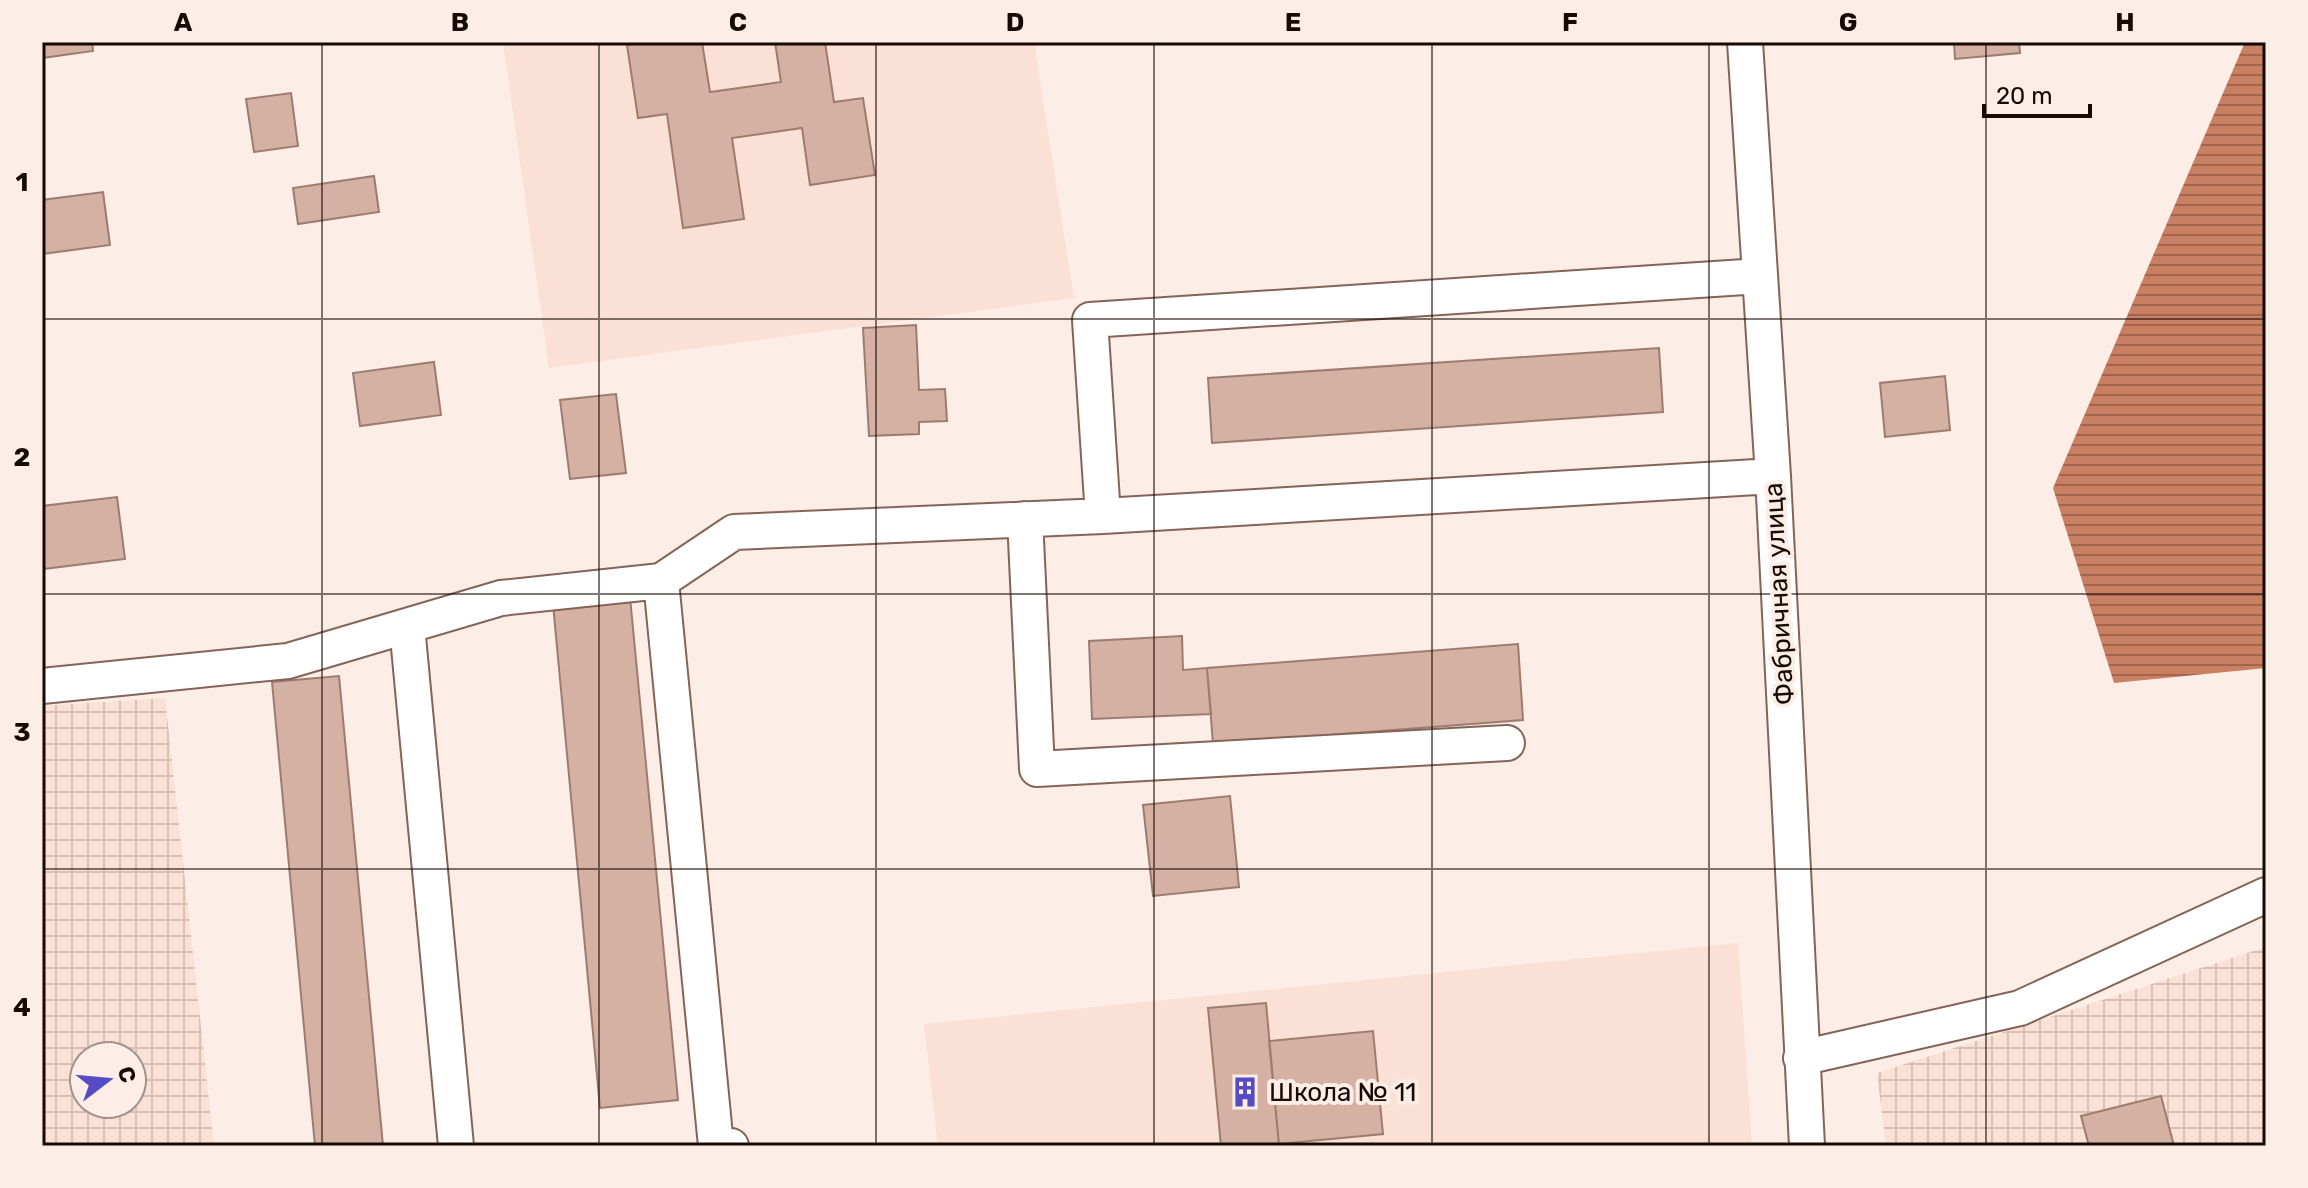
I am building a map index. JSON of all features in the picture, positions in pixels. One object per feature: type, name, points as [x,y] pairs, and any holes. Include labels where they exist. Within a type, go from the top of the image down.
[{"type":"street","name":"Фабричная улица","points":[[1745,42],[1773,476],[1807,1146]]},
{"type":"street","points":[[1103,516],[1090,320],[1760,276]]},
{"type":"street","points":[[42,686],[288,661],[501,598],[661,581],[734,532],[1103,516],[1773,476]]},
{"type":"street","points":[[1025,519],[1037,769],[1507,743]]},
{"type":"street","points":[[661,581],[716,1146],[731,1146]]},
{"type":"street","points":[[407,626],[456,1146]]},
{"type":"street","points":[[1801,1058],[2020,1008],[2266,895]]},
{"type":"shaded area","points":[[503,42],[1034,42],[1074,298],[549,368]]},
{"type":"shaded area","points":[[2245,42],[2266,42],[2266,668],[2114,683],[2053,488]]},
{"type":"shaded area","points":[[165,698],[214,1146],[43,1146],[42,706]]},
{"type":"shaded area","points":[[1738,943],[1752,1146],[938,1146],[924,1024]]},
{"type":"shaded area","points":[[2266,947],[2266,1146],[1886,1146],[1877,1073]]},
{"type":"building","points":[[42,42],[92,42],[93,51],[42,58]]},
{"type":"building","points":[[702,42],[710,92],[781,82],[775,42],[825,42],[834,102],[863,98],[875,175],[810,185],[802,128],[732,138],[744,219],[683,228],[667,114],[638,118],[627,45]]},
{"type":"building","points":[[1954,42],[2019,42],[2020,53],[1955,59]]},
{"type":"building","points":[[291,93],[298,146],[254,152],[246,99]]},
{"type":"building","points":[[374,176],[379,212],[298,224],[293,188]]},
{"type":"building","points":[[103,192],[110,245],[42,254],[42,200]]},
{"type":"building","points":[[916,325],[919,390],[945,389],[947,421],[919,422],[919,434],[869,436],[863,328]]},
{"type":"building","points":[[1659,348],[1663,412],[1212,443],[1208,378]]},
{"type":"building","points":[[434,362],[441,415],[360,426],[353,373]]},
{"type":"building","points":[[1945,376],[1950,430],[1885,437],[1880,383]]},
{"type":"building","points":[[616,394],[626,473],[570,479],[560,400]]},
{"type":"building","points":[[117,497],[125,559],[43,569],[42,506]]},
{"type":"building","points":[[630,597],[678,1100],[600,1108],[553,604]]},
{"type":"building","points":[[1182,636],[1183,670],[1207,668],[1211,714],[1092,719],[1089,641]]},
{"type":"building","points":[[1518,644],[1523,720],[1213,744],[1207,668]]},
{"type":"building","points":[[339,676],[383,1146],[315,1146],[272,682]]},
{"type":"building","points":[[1230,796],[1239,887],[1153,896],[1143,805]]},
{"type":"building","name":"Школа № 11","points":[[1266,1003],[1279,1146],[1221,1146],[1208,1008]]},
{"type":"building","points":[[1373,1031],[1383,1134],[1279,1144],[1269,1041]]},
{"type":"building","points":[[2161,1096],[2174,1146],[2089,1146],[2081,1116]]},
{"type":"place","name":"Школа № 11","points":[[1245,1092]]}]
